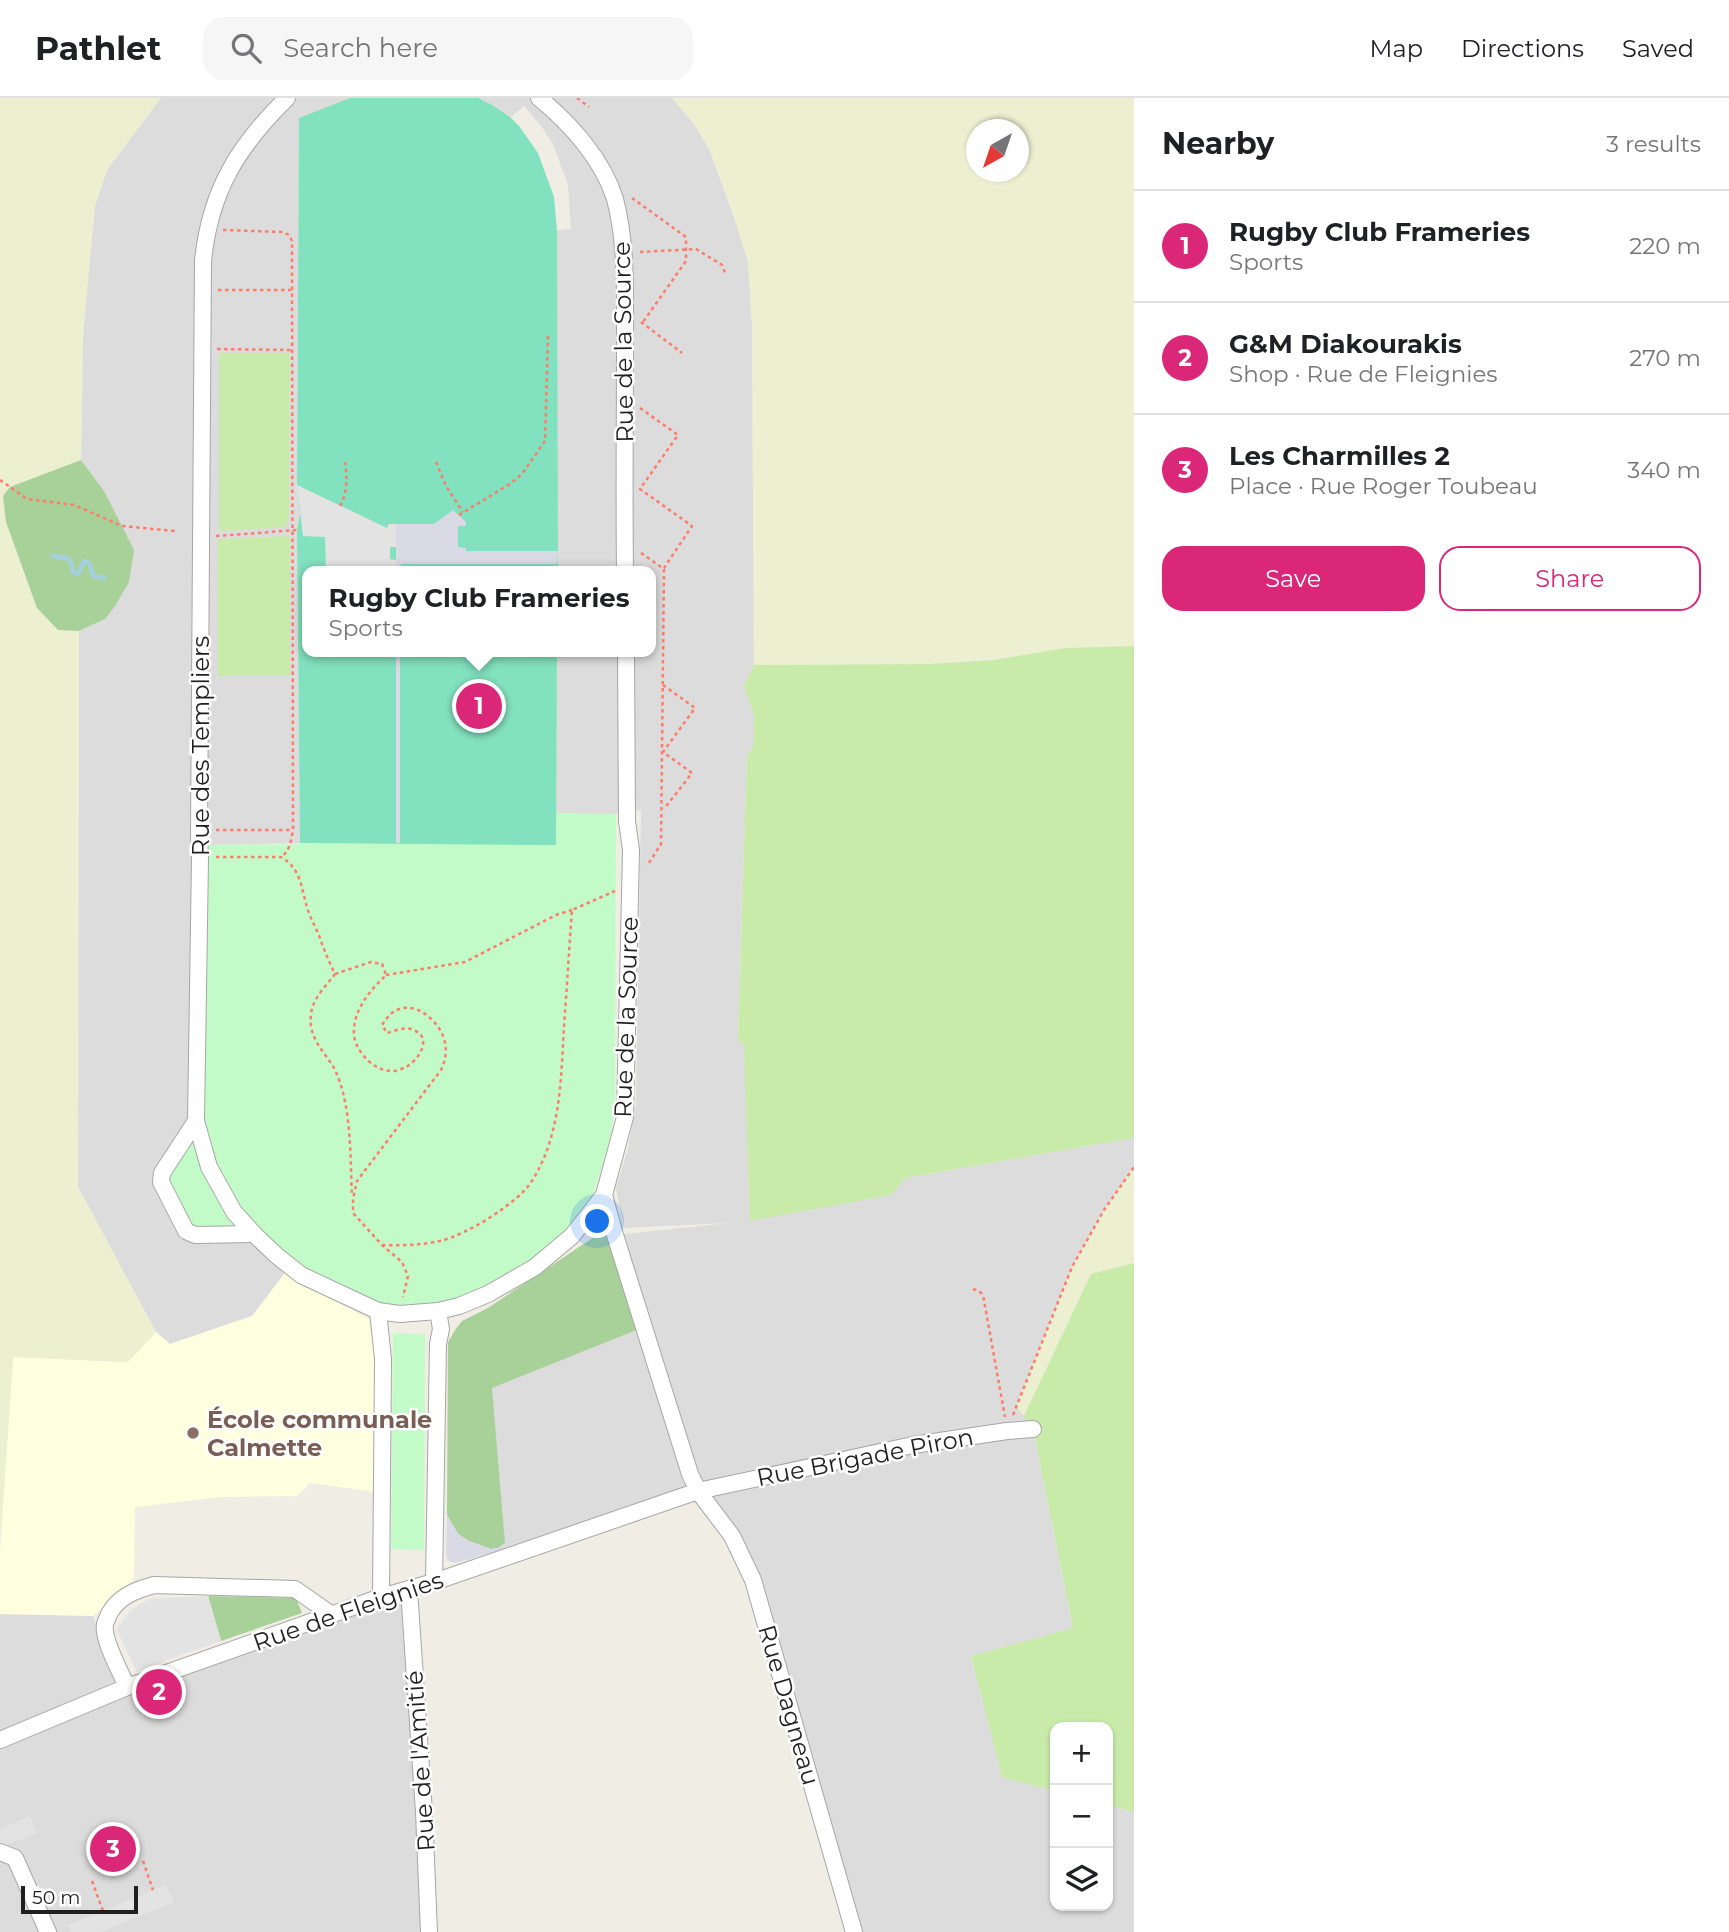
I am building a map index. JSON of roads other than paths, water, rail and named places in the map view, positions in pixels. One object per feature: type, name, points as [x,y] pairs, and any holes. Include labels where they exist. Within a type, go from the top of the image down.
[{"type":"street","name":"Rue des Templiers","points":[[287,98],[240,152],[219,191],[208,227],[203,261],[196,1121],[209,1167],[234,1212],[254,1234],[301,1275],[378,1311],[400,1314],[438,1311],[459,1306],[488,1294],[535,1268],[572,1236],[604,1195]]},
{"type":"street","name":"Rue de la Source","points":[[539,98],[579,136],[607,180],[615,199],[623,253],[625,316],[625,566]]},
{"type":"street","name":"Rue de la Source","points":[[604,1195],[625,1117],[631,886],[631,850],[627,821],[626,657]]},
{"type":"street","points":[[196,1121],[162,1173],[161,1182],[186,1231],[195,1235],[254,1234]]},
{"type":"street","points":[[604,1195],[690,1474],[698,1491]]},
{"type":"street","points":[[378,1311],[383,1359],[381,1597]]},
{"type":"street","points":[[434,1582],[438,1344],[441,1329],[438,1311]]},
{"type":"street","name":"Rue Brigade Piron","points":[[698,1491],[913,1445],[1033,1429]]},
{"type":"street","name":"Rue de Fleignies","points":[[0,1740],[127,1687],[381,1597],[434,1582],[698,1491]]},
{"type":"street","name":"Rue Dagneau","points":[[698,1491],[732,1536],[753,1580],[854,1932]]},
{"type":"street","points":[[127,1687],[107,1639],[104,1624],[112,1609],[136,1590],[154,1585],[296,1589],[332,1615]]},
{"type":"street","name":"Rue de l'Amitié","points":[[409,1589],[429,1932]]},
{"type":"street","points":[[0,1852],[15,1858],[48,1932]]},
{"type":"waterway","points":[[53,556],[67,558],[71,562],[73,572],[78,574],[84,561],[90,564],[93,576],[104,578]]},
{"type":"place","name":"Rugby Club Frameries","points":[[479,706]]},
{"type":"place","name":"École communale Calmette","points":[[193,1433]]},
{"type":"place","name":"G&M Diakourakis","points":[[159,1692]]},
{"type":"place","name":"Les Charmilles 2","points":[[113,1849]]}]
